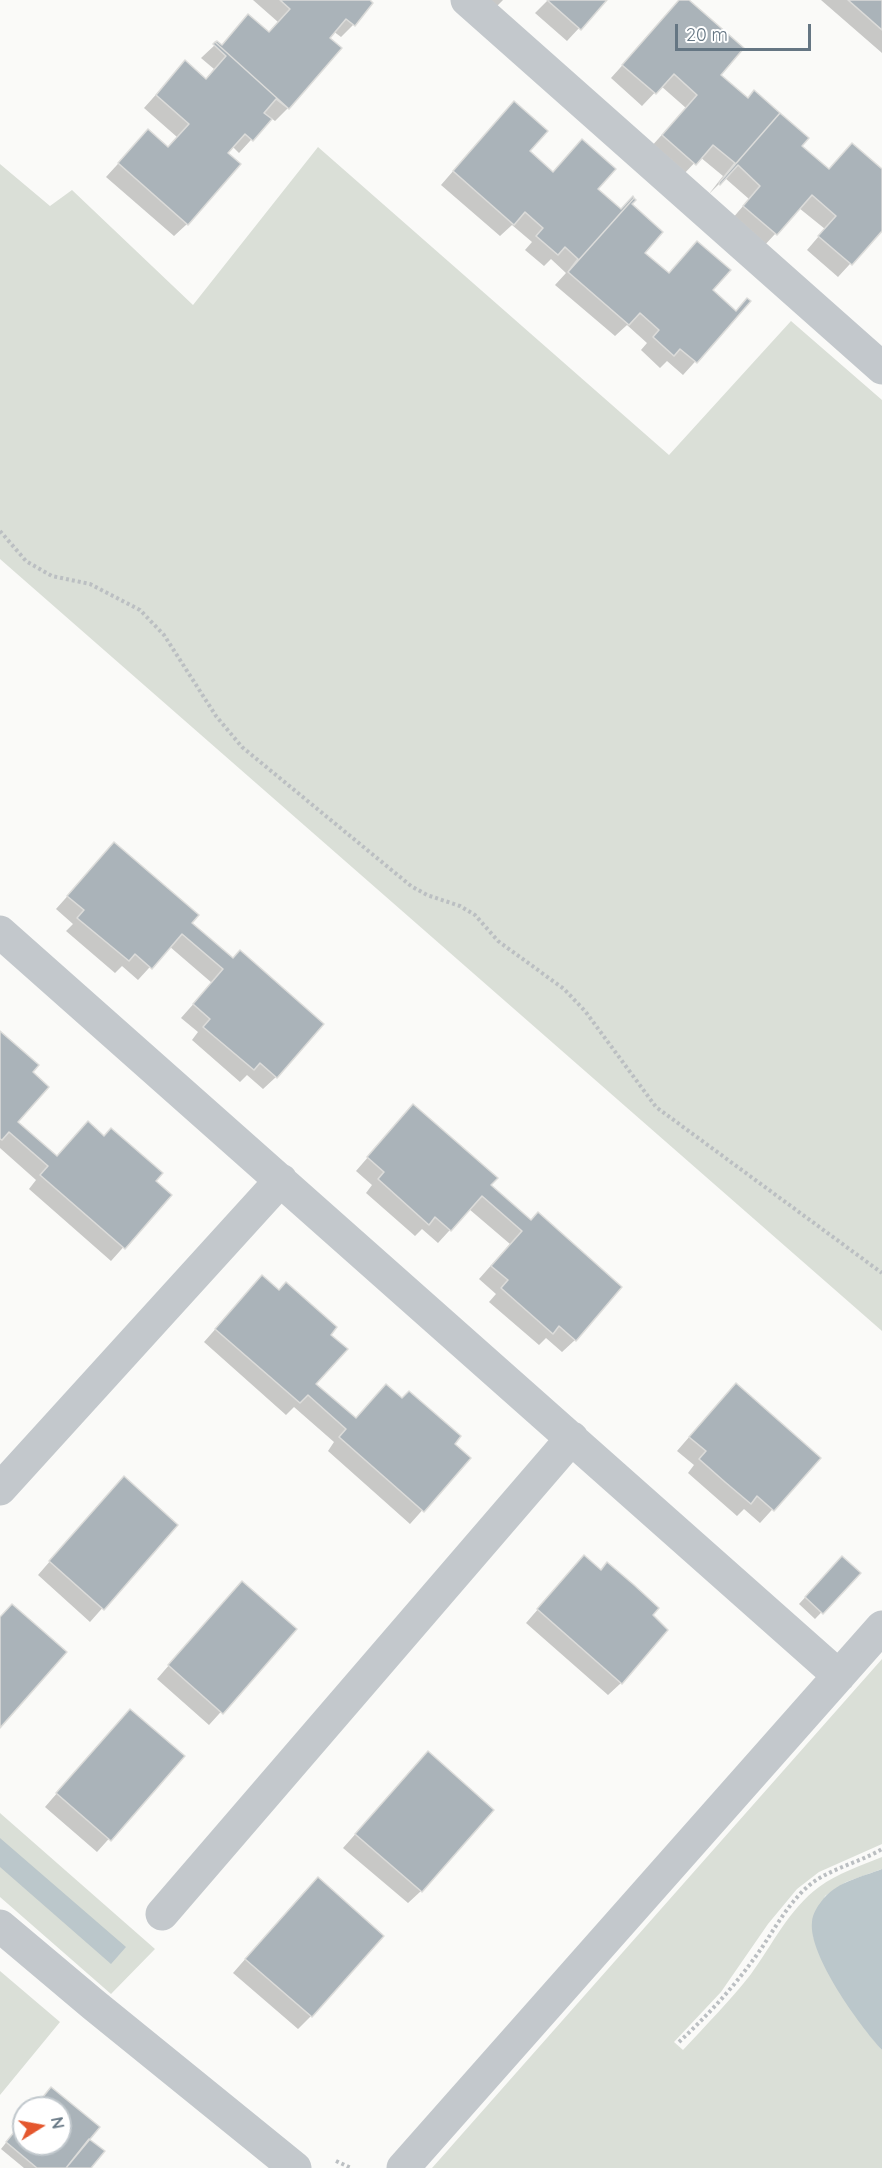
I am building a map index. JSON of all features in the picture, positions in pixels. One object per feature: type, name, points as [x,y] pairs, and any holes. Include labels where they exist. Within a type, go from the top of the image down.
[{"type":"lane","points":[[467,0],[882,368]]},
{"type":"lane","points":[[0,932],[839,1676]]},
{"type":"lane","points":[[0,1489],[281,1180]]},
{"type":"lane","points":[[162,1914],[572,1438]]},
{"type":"lane","points":[[403,2168],[882,1627]]},
{"type":"lane","points":[[0,1926],[295,2168]]},
{"type":"path","points":[[0,531],[26,561],[52,576],[90,584],[140,610],[164,635],[216,716],[242,747],[411,886],[427,895],[460,906],[475,915],[498,940],[564,989],[585,1011],[656,1107],[882,1273]]},
{"type":"path","points":[[679,2042],[726,1995],[756,1956],[781,1917],[805,1888],[834,1871],[882,1849]]},
{"type":"shaded area","points":[[318,147],[669,455],[791,321],[882,400],[882,1331],[0,559],[0,164],[50,206],[72,190],[193,305]]},
{"type":"shaded area","points":[[882,1659],[882,1844],[819,1872],[797,1889],[768,1924],[721,1992],[674,2042],[683,2050],[718,2013],[751,1974],[790,1916],[808,1896],[849,1870],[882,1857],[882,1869],[846,1882],[825,1896],[813,1936],[843,1996],[882,2050],[882,2168],[432,2168]]},
{"type":"shaded area","points":[[0,1813],[155,1949],[111,1994],[0,1897]]},
{"type":"shaded area","points":[[0,1838],[126,1947],[111,1964],[0,1867]]},
{"type":"shaded area","points":[[882,1869],[882,2050],[849,2008],[827,1971],[818,1953],[812,1922],[818,1906],[830,1892],[851,1880]]},
{"type":"shaded area","points":[[0,1971],[60,2022],[0,2095]]},
{"type":"building","points":[[280,0],[370,0],[373,3],[355,26],[346,19],[330,38],[342,48],[289,109],[215,42],[222,45],[248,14],[269,32],[290,9]]},
{"type":"building","points":[[547,0],[607,0],[581,30]]},
{"type":"building","points":[[679,0],[689,0],[744,48],[721,75],[748,98],[754,90],[780,113],[719,183],[735,163],[713,145],[696,165],[662,135],[697,95],[674,74],[656,94],[622,65]]},
{"type":"building","points":[[848,0],[882,0],[882,30]]},
{"type":"building","points":[[215,42],[289,109],[276,99],[264,113],[272,119],[253,141],[245,134],[228,153],[241,164],[188,225],[118,163],[148,129],[168,147],[189,124],[156,95],[185,60],[206,79],[226,56],[213,44]]},
{"type":"building","points":[[514,101],[548,131],[530,151],[553,172],[582,139],[616,169],[598,189],[621,209],[633,196],[634,198],[568,272],[578,259],[565,247],[558,255],[536,236],[543,228],[525,212],[514,225],[453,171]]},
{"type":"building","points":[[780,113],[809,138],[802,146],[829,169],[852,143],[882,169],[882,231],[852,265],[818,236],[836,216],[812,195],[777,235],[743,206],[760,186],[738,165],[720,185],[719,183]]},
{"type":"building","points":[[634,198],[636,200],[632,204],[663,232],[645,253],[669,273],[697,241],[731,270],[713,290],[736,311],[747,298],[751,301],[697,363],[680,349],[674,356],[653,337],[659,330],[640,313],[629,325],[568,272]]},
{"type":"building","points":[[114,842],[199,915],[192,923],[233,958],[240,950],[324,1024],[277,1078],[260,1063],[254,1070],[203,1027],[210,1019],[193,1004],[223,969],[182,934],[152,969],[135,954],[129,961],[77,918],[84,910],[67,896]]},
{"type":"building","points":[[0,1031],[39,1065],[33,1072],[49,1087],[18,1122],[57,1156],[88,1121],[104,1136],[111,1128],[163,1173],[156,1181],[172,1195],[125,1249],[40,1175],[48,1166],[9,1132],[2,1140],[0,1139]]},
{"type":"building","points":[[413,1104],[498,1178],[491,1185],[531,1220],[538,1212],[622,1287],[576,1341],[559,1326],[553,1334],[501,1288],[508,1280],[491,1266],[522,1231],[482,1196],[451,1231],[435,1217],[429,1225],[378,1179],[384,1172],[367,1157]]},
{"type":"building","points":[[262,1275],[279,1290],[286,1282],[337,1327],[331,1335],[348,1349],[316,1384],[356,1418],[386,1384],[402,1398],[409,1391],[461,1436],[455,1444],[471,1458],[424,1512],[339,1437],[346,1429],[308,1395],[300,1403],[215,1329]]},
{"type":"building","points":[[736,1383],[821,1458],[774,1511],[757,1496],[751,1504],[725,1482],[699,1459],[706,1451],[689,1437]]},
{"type":"building","points":[[124,1476],[178,1525],[104,1610],[49,1561]]},
{"type":"building","points":[[584,1555],[601,1570],[607,1562],[634,1585],[659,1608],[653,1615],[668,1630],[622,1684],[537,1609]]},
{"type":"building","points":[[842,1556],[861,1573],[823,1614],[805,1597]]},
{"type":"building","points":[[242,1581],[297,1629],[223,1714],[168,1665]]},
{"type":"building","points":[[12,1604],[67,1652],[0,1728],[0,1617]]},
{"type":"building","points":[[130,1709],[185,1756],[111,1841],[56,1793]]},
{"type":"building","points":[[428,1751],[494,1810],[422,1892],[355,1834]]},
{"type":"building","points":[[318,1877],[384,1936],[312,2017],[245,1959]]},
{"type":"building","points":[[51,2087],[62,2096],[44,2096]]},
{"type":"building","points":[[72,2104],[100,2127],[66,2168],[37,2168],[23,2156],[72,2156]]},
{"type":"building","points":[[12,2135],[12,2147],[6,2142]]},
{"type":"building","points":[[89,2139],[105,2151],[91,2168],[66,2168]]}]
